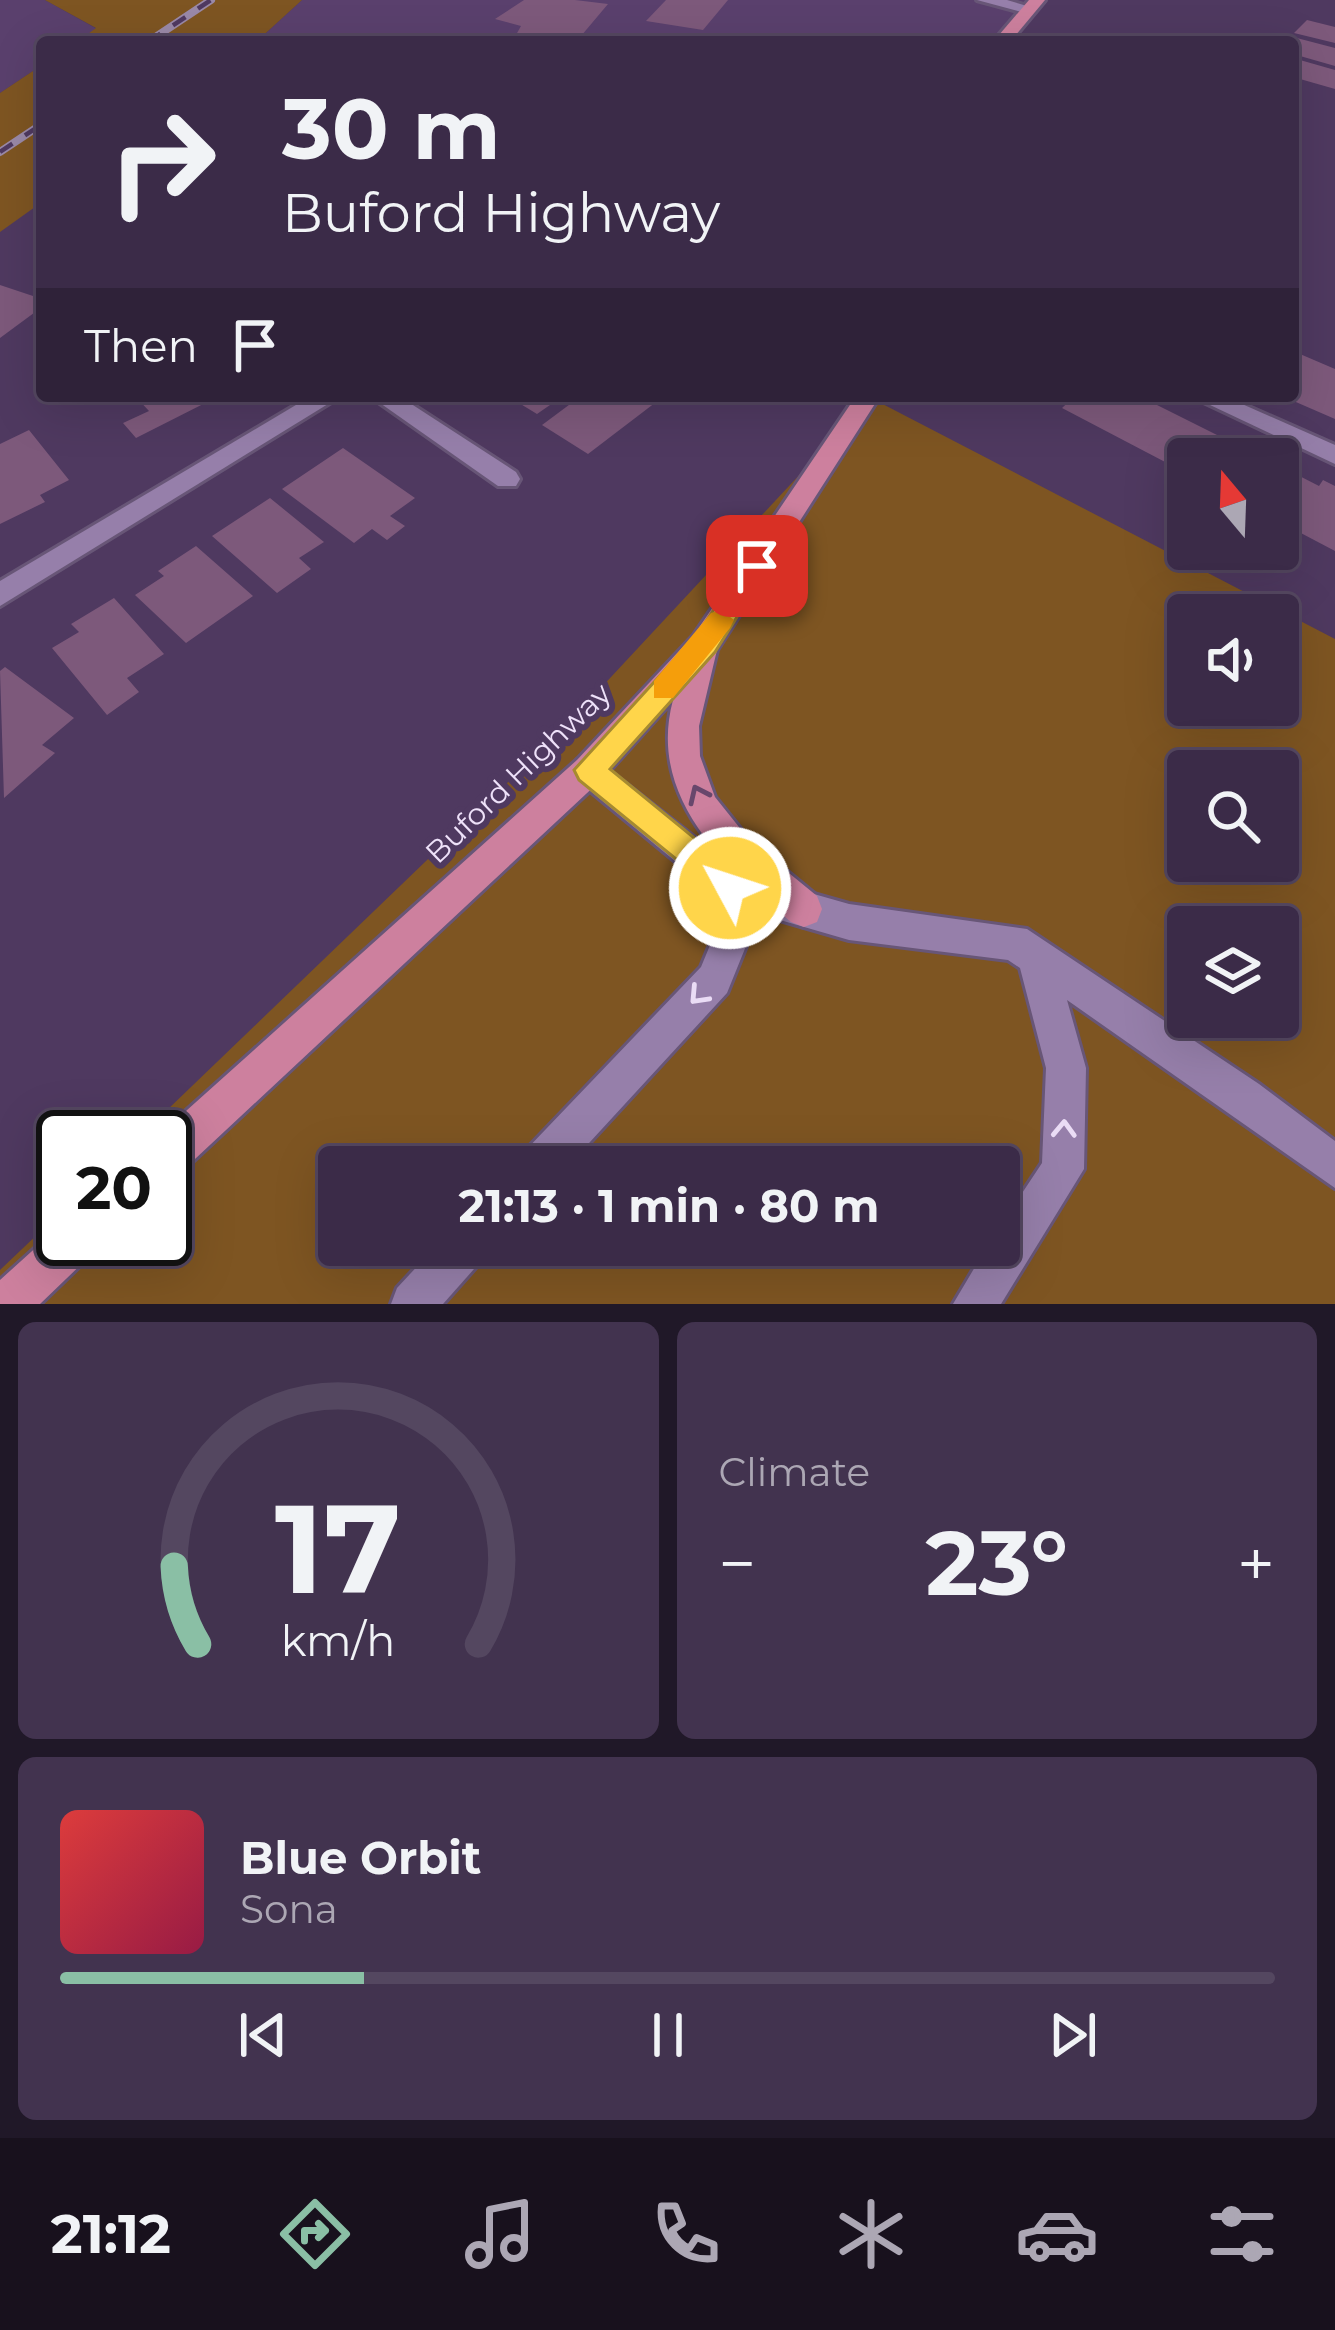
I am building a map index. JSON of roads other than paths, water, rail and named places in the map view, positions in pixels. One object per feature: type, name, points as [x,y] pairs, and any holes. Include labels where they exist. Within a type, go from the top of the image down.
[{"type":"main road","points":[[1006,36],[1033,4]]},
{"type":"main road","name":"Buford Highway","points":[[192,1132],[589,770],[705,644],[864,402]]},
{"type":"main road","points":[[705,644],[683,728],[688,773],[712,823],[737,855],[805,909]]},
{"type":"main road","points":[[7,1304],[48,1266]]},
{"type":"street","points":[[985,0],[1033,4]]},
{"type":"street","points":[[0,595],[319,402]]},
{"type":"street","points":[[391,402],[508,478]]},
{"type":"street","points":[[1217,402],[1335,454]]},
{"type":"street","points":[[589,770],[730,888],[850,922],[1015,942],[1245,1098],[1335,1167]]},
{"type":"street","points":[[559,1146],[714,980],[750,893]]},
{"type":"street","points":[[975,1304],[1063,1169],[1066,1068],[1036,957]]},
{"type":"street","points":[[412,1304],[447,1266]]},
{"type":"railway","points":[[157,36],[211,0]]},
{"type":"railway","points":[[0,152],[36,128]]}]
